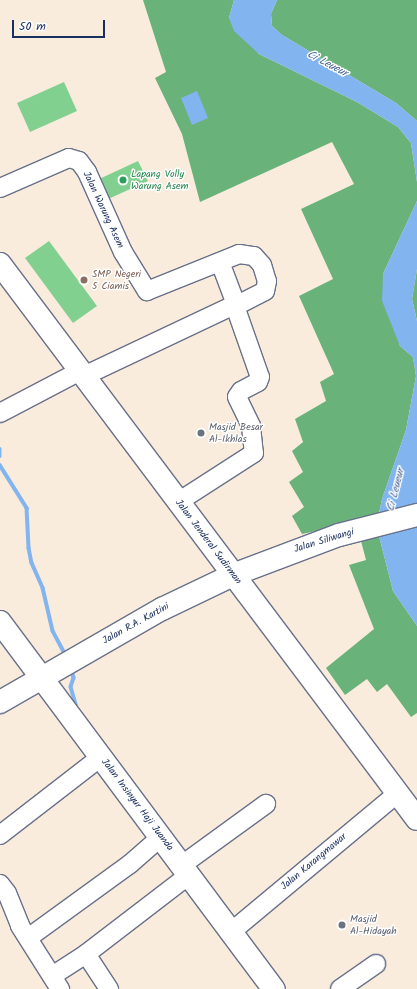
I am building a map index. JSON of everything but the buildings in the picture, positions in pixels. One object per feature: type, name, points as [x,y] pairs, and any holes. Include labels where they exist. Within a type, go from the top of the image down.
[{"type":"main road","name":"Jalan Jenderal Sudirman","points":[[0,264],[417,819]]},
{"type":"main road","name":"Jalan Siliwangi","points":[[233,575],[291,551],[417,515]]},
{"type":"main road","name":"Jalan R.A. Kartini","points":[[0,702],[162,609],[233,575]]},
{"type":"main road","name":"Jalan Insinyur Haji Juanda","points":[[0,622],[274,989]]},
{"type":"street","name":"Jalan Warung Asem","points":[[0,188],[69,158],[79,161],[87,172],[123,252],[147,291],[220,262]]},
{"type":"street","points":[[0,413],[82,374],[225,310],[237,307],[265,291],[267,281],[262,265],[254,256],[247,254],[220,262],[237,307],[260,377],[258,382],[239,392],[237,397],[251,426],[254,453],[178,502]]},
{"type":"street","points":[[0,835],[101,757]]},
{"type":"street","name":"Jalan Karangmawar","points":[[231,932],[398,793]]},
{"type":"street","points":[[0,884],[28,938],[56,982],[86,954],[185,870],[266,804]]},
{"type":"street","points":[[28,938],[125,868],[161,837]]},
{"type":"street","points":[[86,954],[109,989]]},
{"type":"street","points":[[340,989],[376,964]]},
{"type":"green space","points":[[143,0],[234,0],[229,18],[259,54],[357,102],[398,127],[411,143],[417,182],[417,201],[383,274],[400,346],[413,357],[416,376],[406,430],[382,499],[378,518],[302,534],[292,516],[304,507],[289,482],[303,472],[292,451],[303,442],[295,419],[326,401],[320,382],[334,374],[299,296],[333,279],[301,209],[354,184],[332,142],[200,202],[182,134],[155,78],[166,72]]},
{"type":"green space","points":[[277,0],[417,0],[417,121],[396,103],[282,35],[272,26],[271,14]]},
{"type":"green space","points":[[64,82],[77,111],[30,132],[17,103]]},
{"type":"green space","name":"Lapang Volly Warung Asem","points":[[138,161],[148,181],[106,200],[97,180]]},
{"type":"green space","points":[[49,241],[97,306],[73,323],[25,258]]},
{"type":"green space","points":[[417,269],[417,321],[412,299]]},
{"type":"green space","points":[[379,536],[393,591],[417,626],[417,713],[411,717],[387,684],[377,692],[367,679],[345,695],[326,668],[374,629],[349,565],[366,560],[361,541]]},
{"type":"water","name":"Ci Leueur","points":[[234,0],[277,0],[271,14],[272,26],[282,35],[396,103],[417,121],[417,182],[411,143],[398,127],[357,102],[259,54],[234,31],[229,18]]},
{"type":"water","points":[[197,91],[208,118],[192,125],[181,98]]},
{"type":"water","name":"Ci Leueur","points":[[417,201],[417,269],[412,299],[417,321],[417,626],[393,591],[379,536],[378,518],[382,499],[406,430],[416,376],[413,357],[400,346],[382,301],[383,274]]},
{"type":"waterway","points":[[0,449],[0,456]]},
{"type":"waterway","points":[[0,465],[27,508],[29,548],[32,563],[43,588],[53,631],[64,652]]},
{"type":"waterway","points":[[73,674],[74,678],[71,687],[76,705]]},
{"type":"place","name":"Lapang Volly Warung Asem","points":[[123,180]]},
{"type":"place","name":"SMP Negeri 5 Ciamis","points":[[84,280]]},
{"type":"place","name":"Masjid Besar Al-Ikhlas","points":[[201,433]]},
{"type":"place","name":"Masjid Al-Hidayah","points":[[342,925]]}]
